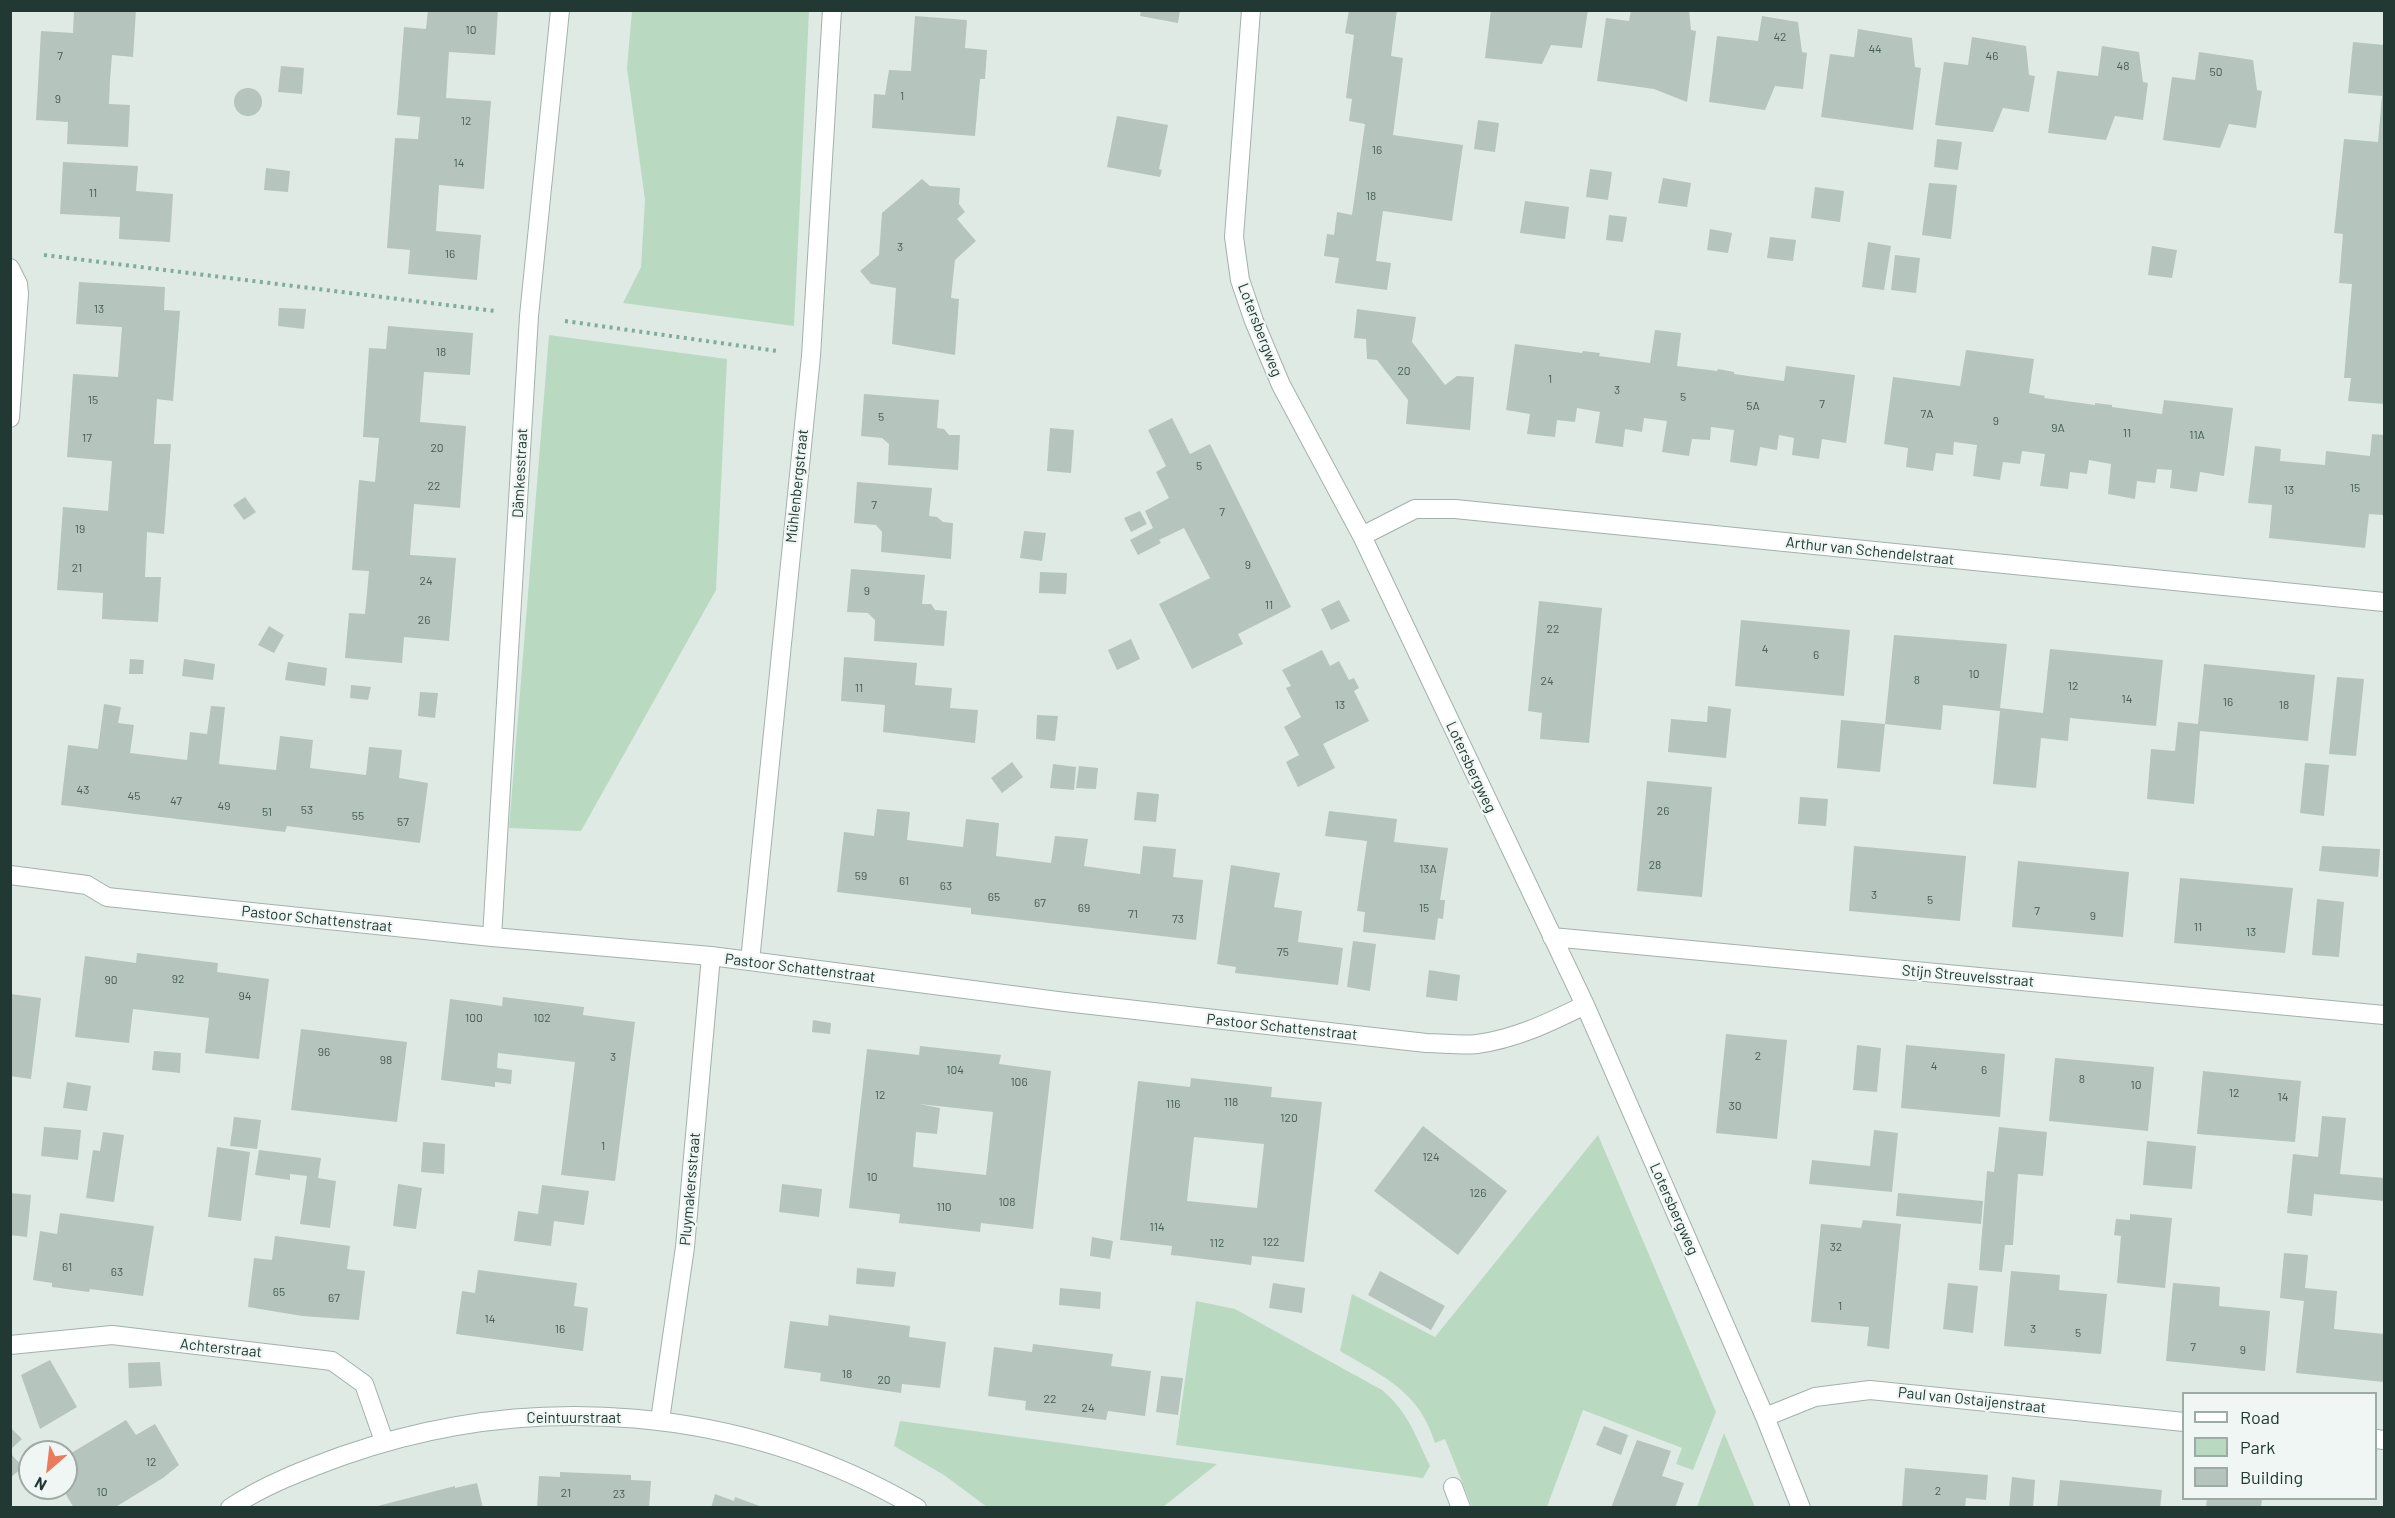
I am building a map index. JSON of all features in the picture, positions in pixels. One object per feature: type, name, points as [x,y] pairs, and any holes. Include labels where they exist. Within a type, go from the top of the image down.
[{"type":"street","name":"Dämkesstraat","points":[[492,937],[530,316],[560,10]]},
{"type":"street","name":"Mühlenbergstraat","points":[[750,960],[810,356],[832,10]]},
{"type":"street","name":"Lotersbergweg","points":[[1251,10],[1234,237],[1240,280],[1281,385],[1362,536],[1585,1005],[1765,1417],[1801,1508]]},
{"type":"street","points":[[10,268],[18,284],[19,294],[10,418]]},
{"type":"street","name":"Arthur van Schendelstraat","points":[[1362,536],[1414,509],[1455,509],[2385,602]]},
{"type":"street","name":"Pastoor Schattenstraat","points":[[10,874],[87,885],[107,897],[492,937],[750,960],[1065,1002],[1426,1043],[1475,1044],[1498,1040],[1529,1032],[1585,1005]]},
{"type":"street","name":"Stijn Streuvelsstraat","points":[[1552,937],[2385,1015]]},
{"type":"street","name":"Pluymakersstraat","points":[[660,1420],[686,1247],[711,956]]},
{"type":"street","name":"Achterstraat","points":[[10,1345],[112,1335],[332,1361],[364,1384],[384,1442]]},
{"type":"street","name":"Paul van Ostaijenstraat","points":[[1765,1417],[1815,1397],[1870,1390],[2182,1422]]},
{"type":"street","name":"Ceintuurstraat","points":[[230,1508],[308,1468],[384,1442],[438,1428],[548,1415],[604,1415],[660,1420],[719,1430],[778,1446],[835,1466],[890,1492],[916,1508]]},
{"type":"street","points":[[1453,1487],[1461,1508]]},
{"type":"path","points":[[33,254],[530,316],[810,356]]},
{"type":"green space","points":[[632,11],[809,11],[794,326],[623,303],[641,267],[645,200],[627,68]]},
{"type":"green space","points":[[549,335],[727,359],[716,590],[581,831],[509,828]]},
{"type":"green space","points":[[1598,1135],[1716,1412],[1693,1470],[1676,1464],[1682,1448],[1583,1410],[1547,1507],[1472,1507],[1445,1439],[1435,1443],[1420,1410],[1398,1387],[1340,1351],[1352,1294],[1435,1337]]},
{"type":"green space","points":[[1196,1301],[1235,1309],[1382,1390],[1399,1407],[1420,1444],[1430,1466],[1423,1478],[1176,1445]]},
{"type":"green space","points":[[900,1421],[1217,1464],[1163,1507],[987,1507],[944,1475],[894,1446]]},
{"type":"green space","points":[[1724,1433],[1755,1507],[1697,1507]]},
{"type":"building","points":[[74,10],[136,10],[133,57],[112,55],[110,80],[109,104],[130,105],[128,147],[67,144],[68,122],[36,120],[41,31],[73,33]]},
{"type":"building","points":[[428,10],[498,10],[495,55],[449,52],[446,98],[491,101],[484,189],[439,185],[436,231],[481,235],[477,280],[408,274],[410,250],[387,248],[395,138],[418,139],[420,117],[397,115],[404,27],[426,29]]},
{"type":"building","points":[[1141,10],[1180,10],[1178,23],[1140,16]]},
{"type":"building","points":[[1349,10],[1397,10],[1391,56],[1403,58],[1393,135],[1463,145],[1452,221],[1383,211],[1376,261],[1391,263],[1387,290],[1335,283],[1339,258],[1324,256],[1327,234],[1334,235],[1337,212],[1352,215],[1365,124],[1349,121],[1352,99],[1346,98],[1354,35],[1345,33]]},
{"type":"building","points":[[1491,10],[1588,10],[1582,48],[1551,45],[1542,64],[1485,58]]},
{"type":"building","points":[[1631,10],[1689,10],[1691,30],[1696,31],[1687,102],[1654,89],[1597,81],[1606,18],[1629,21]]},
{"type":"building","points":[[915,16],[967,20],[965,48],[987,50],[985,79],[980,79],[975,136],[872,128],[874,94],[885,95],[889,70],[911,71]]},
{"type":"building","points":[[1762,16],[1798,22],[1802,52],[1807,53],[1803,89],[1775,86],[1765,110],[1709,102],[1717,36],[1758,41]]},
{"type":"building","points":[[1858,29],[1912,38],[1915,67],[1921,68],[1913,130],[1821,117],[1830,54],[1854,57]]},
{"type":"building","points":[[1972,37],[2026,46],[2029,75],[2035,76],[2029,112],[2003,108],[1993,132],[1935,125],[1944,62],[1968,65]]},
{"type":"building","points":[[2353,42],[2384,45],[2384,404],[2348,401],[2351,378],[2344,378],[2352,284],[2339,283],[2343,234],[2334,233],[2344,139],[2378,142],[2382,96],[2348,93]]},
{"type":"building","points":[[2102,46],[2139,52],[2143,82],[2148,83],[2143,120],[2115,116],[2106,140],[2048,133],[2057,71],[2098,76]]},
{"type":"building","points":[[2199,52],[2253,60],[2257,90],[2262,91],[2256,128],[2229,124],[2220,148],[2163,140],[2172,77],[2195,80]]},
{"type":"building","points":[[281,66],[304,68],[302,94],[278,92]]},
{"type":"building","points":[[248,88],[258,92],[262,102],[258,112],[248,116],[238,112],[234,102],[238,92]]},
{"type":"building","points":[[1117,116],[1168,125],[1159,169],[1162,170],[1160,177],[1107,167]]},
{"type":"building","points":[[1478,120],[1499,123],[1495,152],[1474,149]]},
{"type":"building","points":[[1937,139],[1962,142],[1958,170],[1934,167]]},
{"type":"building","points":[[63,162],[138,166],[136,191],[173,194],[170,242],[119,239],[120,217],[60,214]]},
{"type":"building","points":[[266,168],[290,171],[288,192],[264,190]]},
{"type":"building","points":[[1590,169],[1612,172],[1608,200],[1586,197]]},
{"type":"building","points":[[1663,178],[1691,183],[1687,207],[1658,203]]},
{"type":"building","points":[[922,179],[930,186],[960,188],[959,204],[965,212],[957,219],[976,241],[955,260],[951,298],[959,299],[955,355],[892,344],[896,288],[871,284],[860,271],[879,255],[882,213]]},
{"type":"building","points":[[1929,183],[1957,185],[1951,239],[1922,235]]},
{"type":"building","points":[[1815,187],[1844,191],[1840,222],[1811,218]]},
{"type":"building","points":[[1525,201],[1569,207],[1565,239],[1520,233]]},
{"type":"building","points":[[1609,215],[1627,217],[1623,242],[1606,240]]},
{"type":"building","points":[[1710,229],[1732,233],[1728,253],[1707,250]]},
{"type":"building","points":[[1770,237],[1796,240],[1793,261],[1767,258]]},
{"type":"building","points":[[1868,242],[1891,246],[1884,290],[1862,287]]},
{"type":"building","points":[[2152,246],[2177,250],[2172,278],[2148,275]]},
{"type":"building","points":[[1895,255],[1920,258],[1916,293],[1891,290]]},
{"type":"building","points":[[79,282],[165,287],[164,310],[180,311],[173,401],[157,399],[154,444],[171,444],[164,534],[147,532],[145,577],[161,577],[158,622],[102,619],[103,593],[57,590],[63,507],[108,511],[112,461],[67,457],[73,374],[118,377],[122,327],[76,324]]},
{"type":"building","points":[[279,308],[306,309],[304,329],[278,326]]},
{"type":"building","points":[[1357,309],[1416,317],[1412,342],[1445,385],[1457,376],[1474,377],[1470,430],[1406,424],[1408,400],[1377,360],[1367,359],[1366,339],[1354,338]]},
{"type":"building","points":[[388,326],[473,333],[470,375],[424,372],[420,422],[466,426],[460,508],[414,504],[410,555],[456,558],[449,641],[404,637],[402,663],[345,658],[349,613],[365,614],[369,571],[352,570],[359,480],[375,482],[379,438],[363,437],[369,348],[386,349]]},
{"type":"building","points":[[1655,330],[1681,333],[1677,366],[1717,371],[1718,369],[1734,372],[1734,374],[1784,381],[1786,366],[1855,375],[1846,443],[1822,439],[1819,459],[1792,455],[1794,438],[1779,435],[1777,450],[1760,447],[1757,466],[1730,462],[1734,430],[1711,427],[1710,440],[1692,439],[1689,456],[1662,452],[1667,421],[1644,418],[1642,432],[1625,429],[1623,447],[1595,443],[1600,412],[1577,408],[1575,422],[1557,420],[1555,437],[1527,434],[1530,414],[1506,410],[1515,344],[1582,353],[1583,351],[1600,353],[1599,356],[1650,363]]},
{"type":"building","points":[[1966,350],[2034,359],[2029,393],[2045,396],[2044,398],[2112,405],[2112,407],[2162,414],[2164,400],[2233,408],[2224,476],[2200,472],[2197,492],[2170,488],[2172,470],[2157,469],[2155,483],[2137,481],[2135,499],[2108,494],[2111,464],[2089,460],[2087,474],[2070,472],[2068,489],[2040,486],[2045,454],[2022,451],[2020,464],[2003,462],[2000,480],[1973,476],[1977,445],[1954,442],[1953,455],[1936,453],[1933,471],[1906,467],[1908,448],[1884,444],[1893,377],[1960,386]]},
{"type":"building","points":[[864,394],[939,400],[937,428],[944,429],[949,435],[960,435],[958,470],[888,465],[889,444],[882,438],[861,436]]},
{"type":"building","points":[[1172,418],[1190,454],[1210,444],[1291,607],[1238,634],[1243,644],[1192,669],[1159,604],[1210,578],[1184,528],[1159,540],[1161,543],[1138,555],[1130,540],[1153,528],[1145,511],[1169,498],[1156,472],[1166,466],[1148,430]]},
{"type":"building","points":[[1050,428],[1074,430],[1071,473],[1047,471]]},
{"type":"building","points":[[2372,434],[2384,435],[2384,515],[2369,514],[2365,548],[2269,538],[2272,505],[2248,503],[2255,446],[2281,449],[2280,461],[2325,465],[2326,451],[2370,456]]},
{"type":"building","points":[[857,482],[932,488],[929,516],[937,517],[943,522],[953,523],[951,559],[881,552],[882,532],[876,525],[854,523]]},
{"type":"building","points":[[245,497],[256,512],[244,520],[233,505]]},
{"type":"building","points":[[1140,511],[1147,524],[1131,532],[1124,518]]},
{"type":"building","points":[[1024,531],[1046,533],[1042,561],[1020,558]]},
{"type":"building","points":[[851,569],[925,575],[922,604],[931,604],[935,610],[947,611],[944,646],[874,641],[875,620],[868,613],[847,612]]},
{"type":"building","points":[[1040,572],[1067,573],[1066,594],[1039,593]]},
{"type":"building","points":[[1339,600],[1350,621],[1331,630],[1321,609]]},
{"type":"building","points":[[1539,601],[1602,608],[1589,743],[1540,739],[1542,713],[1528,711]]},
{"type":"building","points":[[1741,620],[1850,630],[1844,696],[1735,686]]},
{"type":"building","points":[[269,626],[284,635],[274,653],[258,645]]},
{"type":"building","points":[[1894,635],[2007,644],[2000,708],[2043,713],[2050,649],[2163,660],[2156,726],[2070,718],[2068,741],[2041,738],[2036,788],[1993,784],[2000,711],[1943,705],[1941,730],[1885,724]]},
{"type":"building","points":[[1131,639],[1140,659],[1117,670],[1108,650]]},
{"type":"building","points":[[1322,650],[1330,666],[1339,661],[1349,680],[1354,678],[1359,688],[1354,691],[1369,721],[1323,744],[1335,768],[1298,787],[1286,762],[1299,755],[1284,727],[1301,717],[1286,688],[1291,686],[1282,670]]},
{"type":"building","points":[[844,657],[917,663],[915,685],[952,688],[950,708],[978,710],[975,743],[883,732],[885,705],[841,701]]},
{"type":"building","points":[[130,659],[144,660],[143,674],[129,674]]},
{"type":"building","points":[[184,659],[215,664],[213,680],[182,676]]},
{"type":"building","points":[[288,662],[327,668],[325,686],[285,680]]},
{"type":"building","points":[[2204,664],[2315,675],[2308,741],[2200,731],[2194,804],[2147,799],[2151,749],[2175,751],[2178,722],[2198,724]]},
{"type":"building","points":[[2337,677],[2364,679],[2356,756],[2329,754]]},
{"type":"building","points":[[351,685],[371,687],[368,700],[350,698]]},
{"type":"building","points":[[420,692],[438,693],[435,718],[418,716]]},
{"type":"building","points":[[104,704],[121,707],[118,723],[134,725],[130,753],[187,760],[190,732],[207,734],[211,706],[225,707],[219,764],[276,770],[280,736],[313,740],[310,768],[366,775],[369,747],[402,750],[399,778],[428,783],[420,843],[287,826],[285,832],[61,805],[68,745],[98,749]]},
{"type":"building","points":[[1708,706],[1731,709],[1726,758],[1668,752],[1671,719],[1707,722]]},
{"type":"building","points":[[1037,715],[1058,716],[1055,741],[1036,739]]},
{"type":"building","points":[[1841,720],[1885,724],[1880,772],[1837,768]]},
{"type":"building","points":[[1012,762],[1023,777],[1002,793],[991,778]]},
{"type":"building","points":[[2305,763],[2329,765],[2324,816],[2300,813]]},
{"type":"building","points":[[1053,764],[1076,767],[1074,790],[1050,788]]},
{"type":"building","points":[[1079,766],[1098,768],[1096,789],[1076,788]]},
{"type":"building","points":[[1647,781],[1712,787],[1702,897],[1637,891]]},
{"type":"building","points":[[1137,792],[1159,794],[1156,822],[1134,820]]},
{"type":"building","points":[[1800,797],[1828,799],[1826,826],[1798,824]]},
{"type":"building","points":[[877,809],[910,812],[907,840],[963,847],[966,819],[999,823],[996,856],[1051,863],[1055,836],[1088,839],[1084,866],[1140,874],[1143,846],[1176,849],[1173,877],[1203,880],[1196,940],[971,914],[971,908],[837,892],[844,832],[874,836]]},
{"type":"building","points":[[1329,811],[1397,819],[1394,842],[1448,848],[1440,900],[1445,900],[1443,919],[1438,918],[1435,940],[1363,932],[1365,912],[1357,911],[1367,841],[1325,836]]},
{"type":"building","points":[[1854,846],[1966,856],[1960,921],[1849,911]]},
{"type":"building","points":[[2322,846],[2380,849],[2378,877],[2319,871]]},
{"type":"building","points":[[2018,861],[2129,872],[2123,937],[2012,927]]},
{"type":"building","points":[[1231,865],[1280,873],[1274,907],[1302,911],[1298,942],[1343,948],[1338,985],[1235,973],[1236,967],[1217,964]]},
{"type":"building","points":[[2180,878],[2293,888],[2285,953],[2174,943]]},
{"type":"building","points":[[2317,899],[2344,902],[2339,957],[2312,955]]},
{"type":"building","points":[[1353,941],[1376,944],[1370,991],[1347,987]]},
{"type":"building","points":[[137,953],[218,963],[217,972],[269,979],[259,1059],[205,1053],[209,1018],[133,1009],[129,1043],[75,1037],[85,956],[136,963]]},
{"type":"building","points":[[1429,970],[1460,975],[1457,1001],[1426,997]]},
{"type":"building","points":[[10,994],[41,998],[31,1079],[10,1076]]},
{"type":"building","points":[[503,997],[584,1007],[583,1015],[635,1022],[615,1181],[561,1175],[575,1062],[498,1053],[497,1068],[512,1070],[511,1084],[495,1082],[495,1087],[441,1080],[450,999],[502,1006]]},
{"type":"building","points":[[813,1020],[831,1023],[830,1034],[812,1032]]},
{"type":"building","points":[[301,1029],[407,1042],[397,1122],[291,1110]]},
{"type":"building","points":[[1726,1034],[1787,1040],[1777,1139],[1716,1133]]},
{"type":"building","points":[[1857,1045],[1881,1048],[1877,1092],[1853,1090]]},
{"type":"building","points":[[1906,1045],[2005,1054],[2000,1117],[1901,1108]]},
{"type":"building","points":[[920,1046],[1001,1055],[999,1064],[1051,1071],[1033,1229],[981,1223],[980,1232],[899,1223],[900,1214],[849,1208],[867,1049],[919,1055]],"holes":[[[919,1104],[993,1112],[986,1175],[913,1167],[916,1132],[937,1134],[940,1108]]]},
{"type":"building","points":[[154,1051],[181,1053],[180,1073],[152,1070]]},
{"type":"building","points":[[2055,1058],[2154,1067],[2148,1131],[2049,1121]]},
{"type":"building","points":[[2203,1071],[2301,1081],[2295,1142],[2197,1134]]},
{"type":"building","points":[[1191,1078],[1272,1087],[1271,1097],[1322,1102],[1304,1262],[1252,1256],[1251,1265],[1171,1255],[1172,1246],[1120,1240],[1138,1081],[1190,1087]],"holes":[[[1194,1137],[1264,1144],[1257,1208],[1187,1201]]]},
{"type":"building","points":[[67,1082],[91,1086],[87,1111],[63,1108]]},
{"type":"building","points":[[2322,1116],[2346,1118],[2340,1174],[2384,1178],[2384,1201],[2314,1194],[2312,1216],[2287,1213],[2293,1154],[2318,1157]]},
{"type":"building","points":[[234,1117],[261,1120],[257,1149],[230,1146]]},
{"type":"building","points":[[1423,1126],[1507,1191],[1458,1255],[1374,1191]]},
{"type":"building","points":[[44,1127],[81,1130],[78,1160],[41,1156]]},
{"type":"building","points":[[1999,1127],[2047,1132],[2043,1176],[2018,1174],[2013,1245],[2005,1245],[2002,1272],[1979,1270],[1987,1171],[1994,1172]]},
{"type":"building","points":[[1874,1130],[1898,1133],[1892,1192],[1809,1184],[1812,1160],[1870,1166]]},
{"type":"building","points":[[103,1132],[124,1135],[114,1202],[86,1198],[93,1150],[100,1151]]},
{"type":"building","points":[[2147,1141],[2196,1146],[2192,1189],[2143,1185]]},
{"type":"building","points":[[423,1142],[445,1144],[444,1174],[421,1172]]},
{"type":"building","points":[[217,1147],[250,1152],[241,1221],[208,1217]]},
{"type":"building","points":[[259,1150],[321,1158],[318,1178],[336,1181],[330,1228],[300,1224],[307,1176],[290,1174],[290,1180],[255,1175]]},
{"type":"building","points":[[398,1184],[422,1188],[416,1229],[393,1226]]},
{"type":"building","points":[[782,1184],[822,1189],[819,1217],[779,1212]]},
{"type":"building","points":[[542,1185],[589,1191],[584,1225],[554,1221],[551,1246],[514,1241],[518,1211],[538,1214]]},
{"type":"building","points":[[10,1193],[31,1195],[27,1237],[10,1235]]},
{"type":"building","points":[[1898,1193],[1983,1201],[1981,1224],[1896,1216]]},
{"type":"building","points":[[60,1213],[154,1226],[143,1296],[52,1287],[52,1283],[33,1280],[40,1231],[57,1234]]},
{"type":"building","points":[[2130,1214],[2172,1218],[2165,1288],[2117,1283],[2121,1236],[2114,1235],[2116,1219],[2130,1220]]},
{"type":"building","points":[[1863,1220],[1901,1224],[1889,1349],[1867,1346],[1869,1327],[1811,1322],[1821,1224],[1861,1228]]},
{"type":"building","points":[[275,1236],[350,1246],[347,1269],[365,1271],[359,1320],[302,1316],[248,1307],[254,1258],[272,1260]]},
{"type":"building","points":[[1092,1237],[1113,1241],[1110,1259],[1090,1256]]},
{"type":"building","points":[[2284,1253],[2308,1255],[2305,1288],[2337,1291],[2334,1329],[2384,1334],[2384,1382],[2296,1373],[2304,1301],[2280,1298]]},
{"type":"building","points":[[857,1268],[896,1272],[894,1287],[856,1284]]},
{"type":"building","points":[[478,1270],[577,1283],[574,1306],[588,1308],[583,1351],[456,1334],[462,1291],[475,1293]]},
{"type":"building","points":[[1380,1271],[1445,1306],[1431,1330],[1368,1295]]},
{"type":"building","points":[[2011,1271],[2060,1275],[2059,1290],[2107,1294],[2101,1354],[2004,1346]]},
{"type":"building","points":[[1273,1283],[1305,1288],[1302,1313],[1269,1308]]},
{"type":"building","points":[[1948,1283],[1978,1286],[1973,1333],[1943,1329]]},
{"type":"building","points":[[2173,1283],[2220,1287],[2219,1306],[2270,1311],[2265,1371],[2166,1361]]},
{"type":"building","points":[[1060,1288],[1101,1292],[1100,1309],[1059,1305]]},
{"type":"building","points":[[829,1315],[910,1326],[909,1337],[946,1342],[940,1388],[902,1384],[901,1393],[820,1381],[821,1373],[784,1368],[790,1321],[828,1326]]},
{"type":"building","points":[[1033,1344],[1113,1354],[1111,1366],[1151,1371],[1145,1416],[1108,1411],[1106,1420],[1025,1410],[1026,1401],[988,1396],[994,1347],[1032,1352]]},
{"type":"building","points":[[50,1360],[77,1407],[40,1429],[21,1375]]},
{"type":"building","points":[[160,1362],[162,1386],[129,1388],[128,1363]]},
{"type":"building","points":[[1161,1376],[1183,1378],[1178,1415],[1156,1412]]},
{"type":"building","points":[[126,1420],[136,1435],[155,1424],[179,1465],[163,1478],[114,1508],[74,1508],[69,1500],[78,1500],[78,1449]]},
{"type":"building","points":[[1604,1426],[1628,1435],[1621,1455],[1596,1445]]},
{"type":"building","points":[[10,1427],[22,1439],[18,1440],[10,1450]]},
{"type":"building","points":[[1637,1440],[1671,1451],[1662,1476],[1684,1483],[1675,1508],[1611,1508]]},
{"type":"building","points":[[10,1453],[18,1462],[18,1471],[10,1478]]},
{"type":"building","points":[[1905,1468],[1988,1475],[1986,1500],[1966,1498],[1965,1508],[1902,1508]]},
{"type":"building","points":[[560,1472],[631,1475],[631,1480],[651,1481],[649,1508],[537,1508],[539,1476],[560,1477]]},
{"type":"building","points":[[2012,1477],[2035,1480],[2033,1508],[2009,1508]]},
{"type":"building","points":[[2060,1480],[2162,1490],[2160,1508],[2057,1508]]},
{"type":"building","points":[[477,1483],[483,1508],[370,1508],[455,1486],[455,1488]]},
{"type":"building","points":[[715,1494],[734,1501],[735,1497],[765,1508],[711,1508]]},
{"type":"building","points":[[2207,1500],[2262,1500],[2261,1508],[2206,1508]]}]
